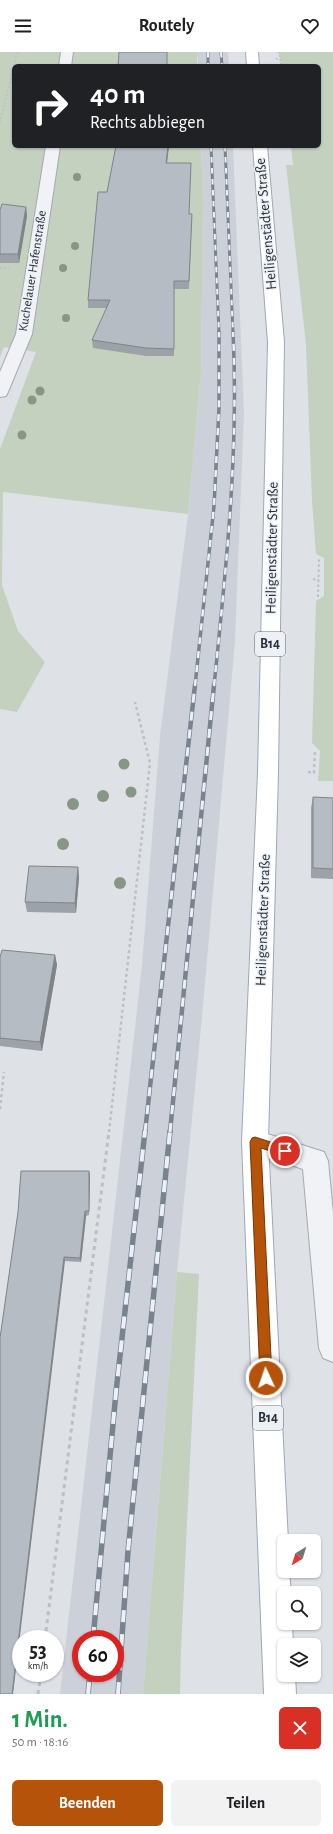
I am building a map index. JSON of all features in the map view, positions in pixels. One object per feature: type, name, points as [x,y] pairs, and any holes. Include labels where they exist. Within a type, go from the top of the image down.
[{"type":"main road","points":[[252,52],[253,64]]},
{"type":"main road","name":"Heiligenstädter Straße","points":[[260,148],[276,342],[268,772],[255,1142],[280,1694]]},
{"type":"street","points":[[65,64],[67,52]]},
{"type":"street","name":"Kuchelauer Hafenstraße","points":[[0,392],[24,334],[53,148]]},
{"type":"street","points":[[255,1142],[316,1161],[333,1348]]},
{"type":"path","points":[[14,64],[17,52]]},
{"type":"path","points":[[0,123],[12,74]]},
{"type":"path","points":[[318,597],[319,558]]},
{"type":"path","points":[[313,579],[319,580]]},
{"type":"path","points":[[46,1630],[117,1067],[150,763],[135,702]]},
{"type":"path","points":[[308,772],[314,773],[315,750]]},
{"type":"path","points":[[0,1110],[4,1072]]},
{"type":"path","points":[[38,1694],[40,1682]]},
{"type":"shaded area","points":[[197,52],[228,52],[229,64],[198,64]]},
{"type":"shaded area","points":[[201,148],[233,148],[244,413],[235,641],[202,1017],[177,1272],[143,1694],[60,1694],[61,1682],[64,1682],[64,1658],[142,965],[160,736],[188,514],[201,372],[203,201]]},
{"type":"green space","points":[[0,52],[197,52],[197,64],[12,64],[12,148],[201,148],[203,201],[201,372],[188,514],[3,492],[2,585],[18,631],[45,662],[17,712],[0,709],[0,449],[36,352],[4,347],[0,357]]},
{"type":"green space","points":[[275,52],[333,52],[333,781],[318,781],[320,751],[312,743],[316,601],[324,596],[324,558],[316,554],[312,501],[306,345],[286,165],[293,165],[291,148],[321,148],[321,64],[281,64],[279,53]]},
{"type":"green space","points":[[177,1272],[199,1274],[180,1694],[143,1694]]},
{"type":"building","points":[[119,52],[167,52],[167,64],[118,64]]},
{"type":"building","points":[[116,148],[168,148],[166,163],[191,163],[189,214],[192,214],[189,281],[174,281],[174,349],[146,348],[92,340],[110,300],[88,300],[98,192],[107,192]]},
{"type":"building","points":[[2,204],[26,207],[18,254],[0,254],[0,210]]},
{"type":"building","points":[[313,797],[333,798],[333,869],[313,868]]},
{"type":"building","points":[[29,866],[78,867],[75,903],[25,902]]},
{"type":"building","points":[[2,950],[55,955],[40,1042],[0,1038],[0,957]]},
{"type":"building","points":[[21,1171],[89,1171],[89,1211],[85,1211],[80,1258],[64,1257],[20,1630],[12,1630],[12,1682],[13,1682],[12,1694],[0,1694],[0,1338],[18,1212]]},
{"type":"railway","points":[[208,52],[208,64]]},
{"type":"railway","points":[[221,52],[222,64]]},
{"type":"railway","points":[[211,148],[219,333]]},
{"type":"railway","points":[[225,148],[233,333]]},
{"type":"railway","points":[[214,686],[227,554],[233,465],[233,332]]},
{"type":"railway","points":[[195,686],[214,506],[219,408],[219,333]]},
{"type":"railway","points":[[145,1132],[195,685]]},
{"type":"railway","points":[[170,1132],[214,685]]},
{"type":"railway","points":[[94,1630],[116,1392],[145,1131]]},
{"type":"railway","points":[[118,1694],[128,1551],[170,1131]]},
{"type":"railway","points":[[88,1694],[89,1682]]},
{"type":"route","points":[[266,1378],[255,1142],[285,1151]]}]
